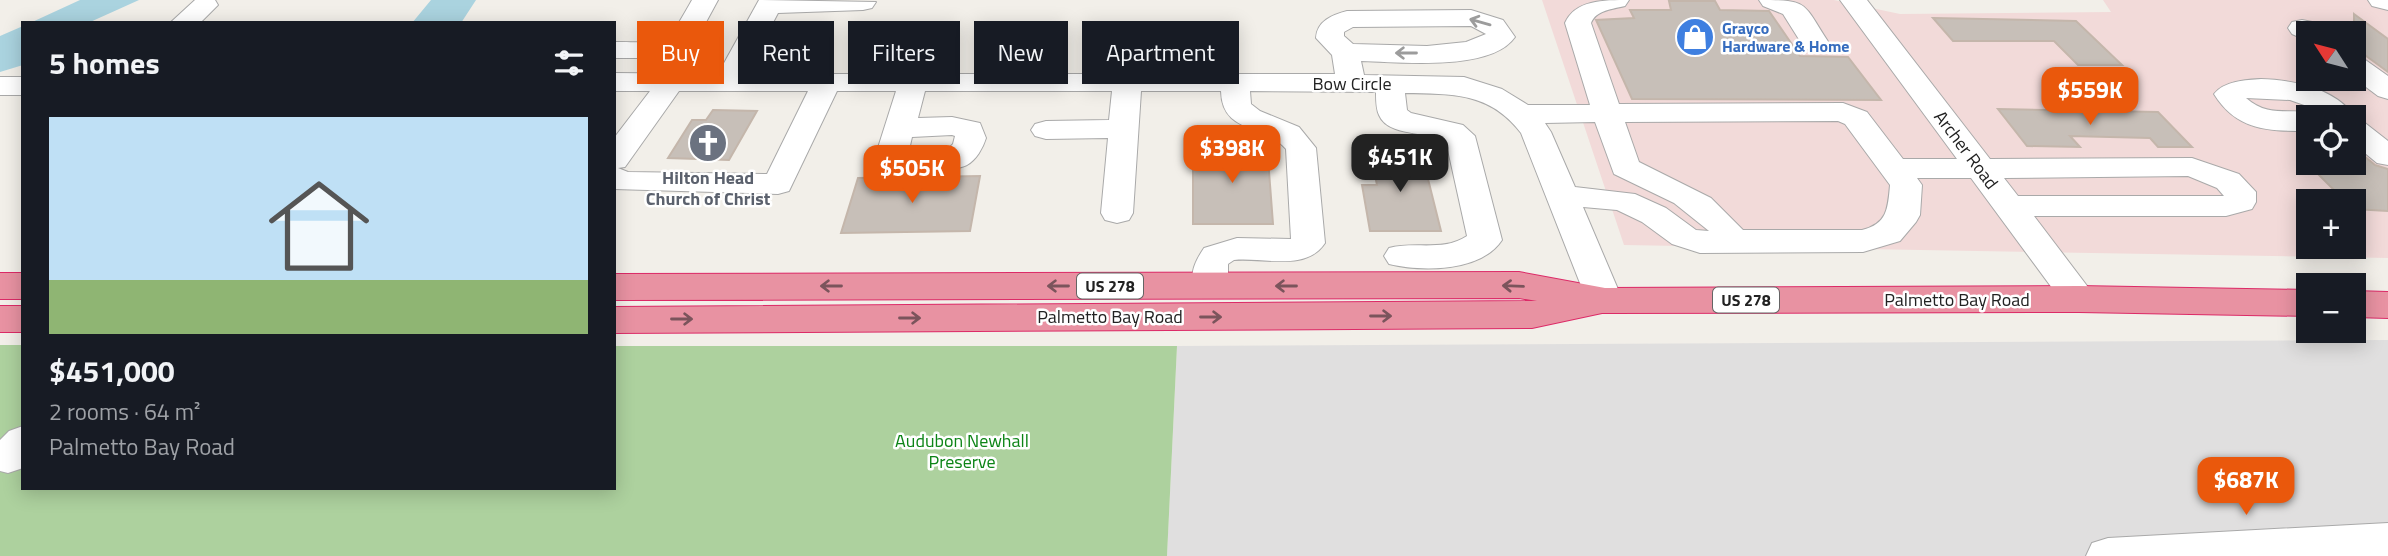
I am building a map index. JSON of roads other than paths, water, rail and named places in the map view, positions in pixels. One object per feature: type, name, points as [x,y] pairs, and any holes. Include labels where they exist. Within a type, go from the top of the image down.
[{"type":"highway","name":"Palmetto Bay Road","points":[[616,287],[1519,285],[1605,301]]},
{"type":"highway","points":[[0,286],[21,286]]},
{"type":"highway","name":"Palmetto Bay Road","points":[[616,320],[1532,315],[1605,301],[2079,299],[2296,303]]},
{"type":"highway","points":[[2366,304],[2388,305]]},
{"type":"highway","points":[[0,319],[21,319]]},
{"type":"street","points":[[616,50],[667,50],[682,42],[705,0]]},
{"type":"street","points":[[1616,0],[1595,5],[1581,14],[1578,23],[1625,167],[1693,201],[1724,226],[1733,240]]},
{"type":"street","points":[[1772,0],[1793,9],[1815,43]]},
{"type":"street","name":"Archer Road","points":[[1853,0],[2079,299]]},
{"type":"street","points":[[2381,0],[2388,2]]},
{"type":"street","points":[[727,83],[771,2],[863,2]]},
{"type":"street","points":[[185,21],[205,5]]},
{"type":"street","points":[[1346,52],[1466,53],[1489,47],[1501,37],[1499,30],[1488,23],[1471,18],[1348,19],[1330,29],[1330,38],[1346,52],[1351,83]]},
{"type":"street","points":[[1466,53],[1478,90]]},
{"type":"street","points":[[2366,74],[2388,90]]},
{"type":"street","name":"Bow Circle","points":[[616,82],[637,82]]},
{"type":"street","name":"Bow Circle","points":[[727,83],[738,82]]},
{"type":"street","points":[[1389,83],[1393,114],[1403,122],[1451,130],[1460,136],[1485,240],[1470,252],[1455,256],[1401,256]]},
{"type":"street","points":[[616,157],[669,84]]},
{"type":"street","points":[[616,178],[621,181],[778,184],[817,84]]},
{"type":"street","points":[[900,128],[913,84]]},
{"type":"street","points":[[1117,213],[1127,84]]},
{"type":"street","points":[[1210,286],[1210,265],[1214,258],[1224,251],[1299,249],[1308,243],[1301,148],[1288,133],[1249,117],[1236,107],[1235,84]]},
{"type":"street","name":"Bow Circle","points":[[1239,84],[1446,84],[1478,90],[1502,100],[1522,114],[1536,132],[1605,301]]},
{"type":"street","points":[[0,86],[21,86]]},
{"type":"street","points":[[2296,122],[2281,122],[2247,114],[2234,106],[2229,94],[2239,89],[2302,94],[2324,105]]},
{"type":"street","points":[[1522,114],[1843,112],[1856,118],[1906,186],[1904,215],[1888,234],[1863,241],[1700,242],[1684,237],[1654,215],[1623,201],[1562,196]]},
{"type":"street","points":[[1046,130],[1123,129]]},
{"type":"street","points":[[2366,139],[2388,156]]},
{"type":"street","points":[[1893,169],[2192,167],[2228,181],[2240,192],[2240,202],[2226,205],[2009,206]]},
{"type":"street","points":[[2108,556],[2284,552],[2388,540]]},
{"type":"water","points":[[80,0],[139,0],[92,21],[34,21]]},
{"type":"water","points":[[431,0],[476,0],[462,21],[414,21]]},
{"type":"water","points":[[21,27],[21,66],[0,72],[0,36]]},
{"type":"place","name":"Grayco Hardware & Home","points":[[1695,37]]},
{"type":"place","name":"Hilton Head Church of Christ","points":[[708,143]]},
{"type":"park label","name":"Audubon Newhall Preserve","points":[[962,451]]}]
